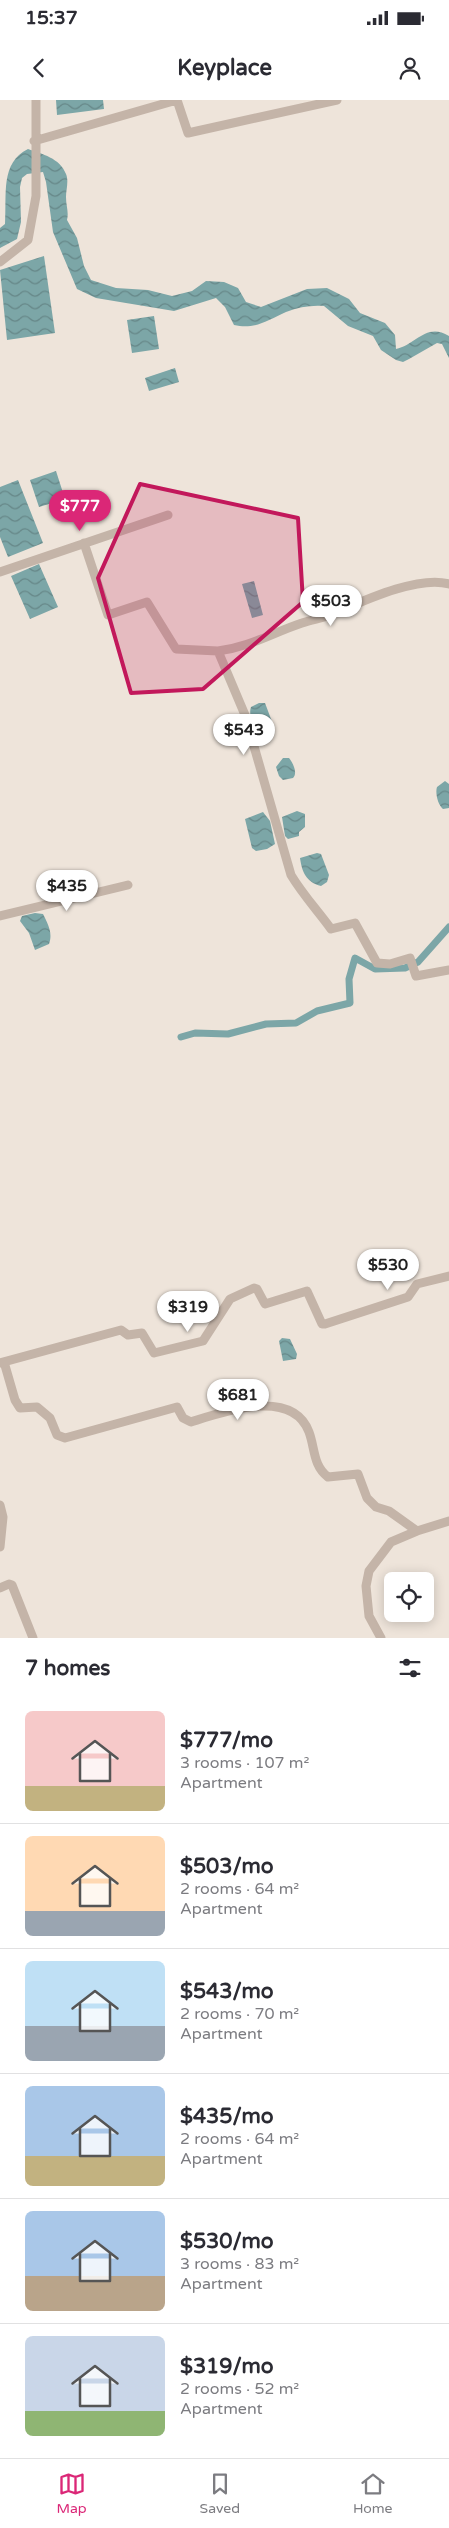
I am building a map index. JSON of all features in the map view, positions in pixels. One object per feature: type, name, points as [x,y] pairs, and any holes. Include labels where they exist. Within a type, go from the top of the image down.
[{"type":"street","points":[[0,262],[28,240],[36,196],[34,141],[36,100]]},
{"type":"street","points":[[34,141],[177,100],[188,132],[336,100]]},
{"type":"street","points":[[0,571],[168,515]]},
{"type":"street","points":[[84,543],[108,615],[147,602],[176,649],[218,651],[249,646],[300,623],[334,614],[361,601],[387,592],[439,582],[449,584]]},
{"type":"street","points":[[218,651],[245,715],[291,876],[305,898],[319,912],[331,930],[355,923],[377,962],[390,964],[410,958],[416,976],[449,970]]},
{"type":"street","points":[[0,916],[128,885]]},
{"type":"street","points":[[417,1531],[388,1511],[376,1507],[367,1498],[358,1474],[328,1477],[320,1471],[309,1431],[300,1417],[282,1409],[263,1405],[247,1406],[191,1422],[183,1418],[177,1407],[65,1438],[58,1435],[50,1418],[37,1407],[20,1408],[15,1400],[2,1362],[121,1330],[128,1334],[142,1333],[154,1353],[203,1341],[230,1299],[254,1288],[257,1289],[265,1304],[307,1291],[322,1324],[325,1324],[408,1296],[417,1284],[449,1276]]},
{"type":"street","points":[[0,1505],[3,1516],[0,1547]]},
{"type":"street","points":[[380,1638],[368,1616],[366,1586],[369,1571],[391,1542],[449,1521]]},
{"type":"street","points":[[1,1584],[9,1584],[14,1589],[33,1638]]},
{"type":"highlighted area","points":[[140,484],[298,518],[303,602],[203,689],[131,693],[98,578]]},
{"type":"water","points":[[56,100],[103,100],[104,109],[57,115]]},
{"type":"water","points":[[28,149],[55,160],[66,174],[67,220],[77,238],[84,266],[91,280],[116,288],[148,290],[172,296],[192,291],[206,281],[224,282],[238,288],[246,302],[261,307],[307,289],[327,288],[349,299],[360,313],[385,323],[395,335],[396,349],[427,333],[441,332],[449,336],[449,358],[442,344],[437,343],[403,362],[396,360],[381,350],[373,336],[348,326],[324,306],[300,308],[255,325],[242,326],[234,325],[225,307],[216,298],[174,311],[96,298],[77,289],[53,232],[43,172],[27,174],[22,178],[20,187],[21,222],[17,239],[0,248],[0,228],[5,224],[9,171],[19,155]]},
{"type":"water","points":[[44,256],[55,333],[7,340],[0,270]]},
{"type":"water","points":[[154,316],[159,349],[132,353],[127,320]]},
{"type":"water","points":[[175,368],[179,382],[149,391],[145,378]]},
{"type":"water","points":[[56,471],[65,499],[39,507],[30,480]]},
{"type":"water","points":[[18,480],[43,543],[8,557],[0,537],[0,487]]},
{"type":"water","points":[[39,564],[58,607],[30,619],[11,576]]},
{"type":"water","points":[[254,581],[263,615],[252,618],[242,584]]},
{"type":"water","points":[[259,703],[265,703],[274,727],[272,733],[261,737],[254,728],[250,714],[251,707]]},
{"type":"water","points":[[283,758],[289,758],[292,763],[295,771],[293,778],[283,780],[279,776],[276,767]]},
{"type":"water","points":[[445,781],[449,784],[449,808],[443,809],[438,802],[436,790]]},
{"type":"water","points":[[297,811],[305,814],[305,827],[299,832],[299,836],[288,839],[285,836],[282,817]]},
{"type":"water","points":[[263,812],[270,821],[275,844],[267,849],[256,851],[252,848],[245,819]]},
{"type":"water","points":[[317,853],[321,854],[329,875],[327,882],[321,886],[308,879],[302,868],[300,858]]},
{"type":"water","points":[[35,913],[43,914],[50,936],[49,944],[35,950],[29,933],[20,921],[22,916]]},
{"type":"water","points":[[282,1338],[290,1339],[297,1354],[296,1359],[283,1361],[279,1341]]},
{"type":"waterway","points":[[181,1037],[195,1033],[228,1034],[266,1024],[296,1023],[317,1011],[350,1003],[349,979],[355,958],[375,969],[405,968],[418,962],[449,927]]}]
